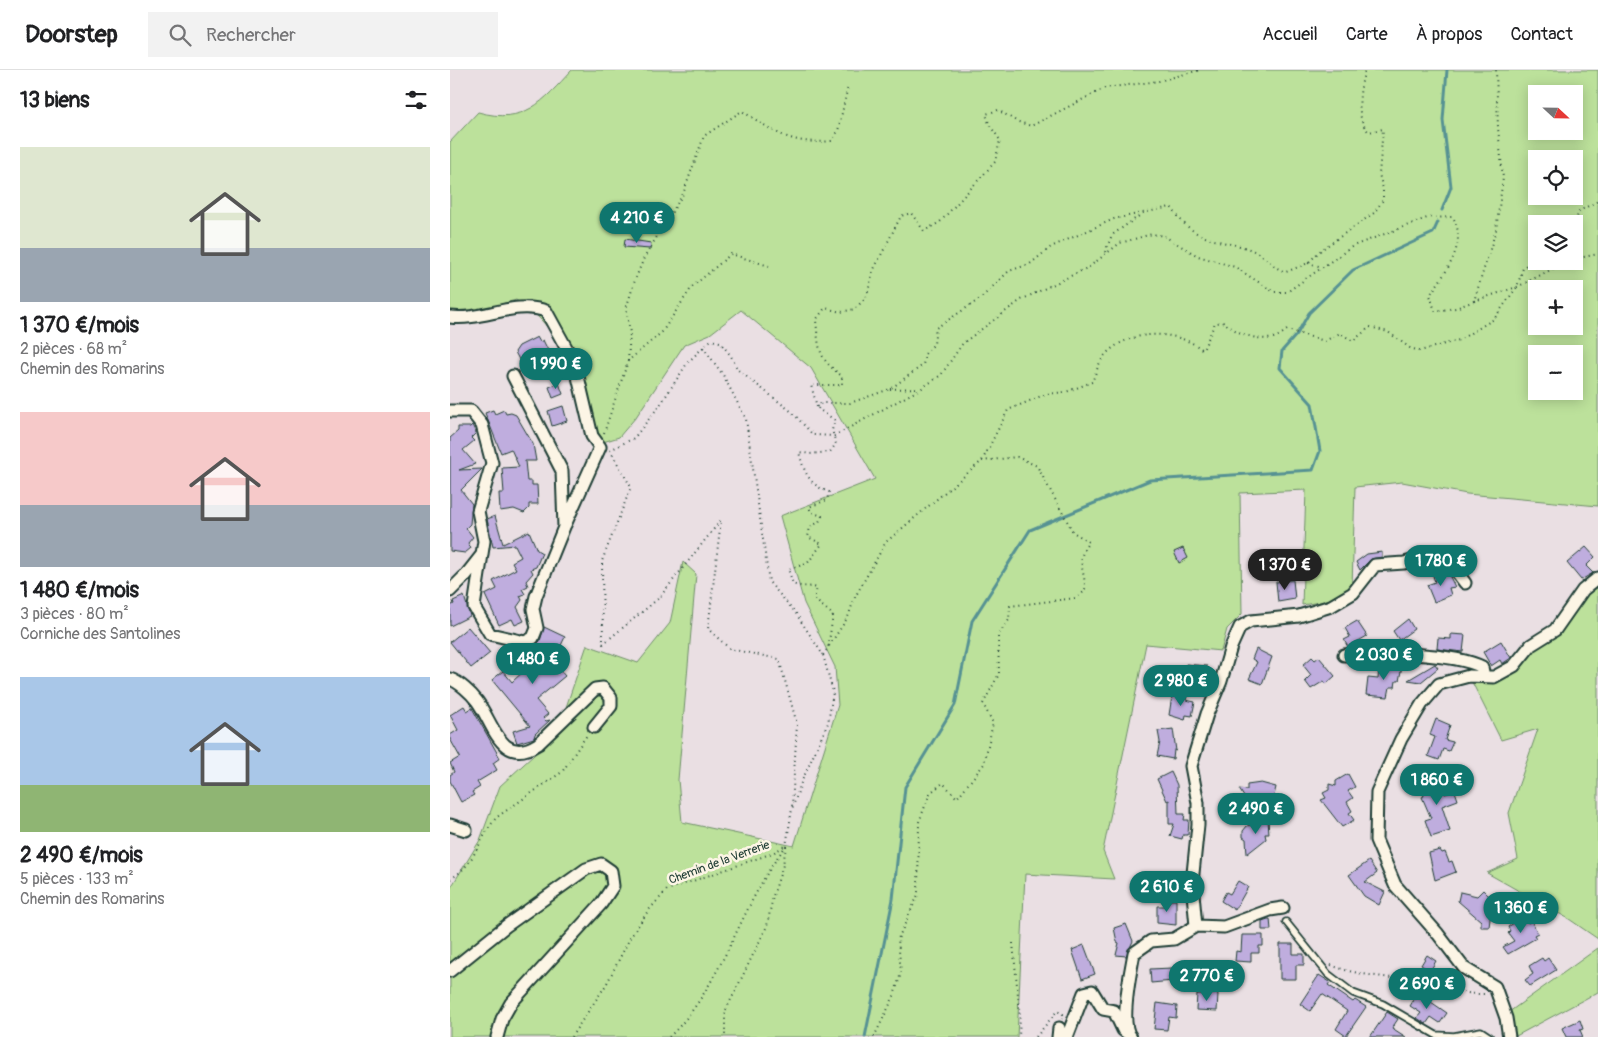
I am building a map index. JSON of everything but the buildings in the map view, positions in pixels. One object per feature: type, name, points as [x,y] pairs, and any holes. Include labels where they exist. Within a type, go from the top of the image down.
[{"type":"street","points":[[450,317],[467,318],[511,308],[532,306],[546,311],[575,364],[592,436],[605,448],[564,527],[536,596],[533,609],[537,628],[533,638],[525,642],[490,634],[474,607],[484,541],[478,511],[492,464],[482,425],[471,411],[450,411]]},
{"type":"street","points":[[512,376],[562,470],[564,527]]},
{"type":"street","points":[[450,591],[466,575],[482,554]]},
{"type":"street","points":[[1196,926],[1192,883],[1198,825],[1198,803],[1191,766],[1207,714],[1221,681],[1230,647],[1240,627],[1251,621],[1299,616],[1332,606],[1353,593],[1375,565],[1404,563],[1434,555],[1447,559],[1465,583]]},
{"type":"street","points":[[1509,1037],[1499,994],[1495,987],[1484,978],[1464,968],[1438,934],[1395,885],[1376,840],[1377,792],[1386,768],[1422,704],[1439,684],[1469,676],[1494,678],[1514,666],[1531,644],[1555,630],[1583,590],[1598,578]]},
{"type":"street","points":[[1344,655],[1444,657],[1472,662],[1482,667],[1484,676]]},
{"type":"street","points":[[450,679],[476,699],[502,744],[510,750],[528,750],[538,744],[595,689],[603,688],[611,698],[611,706],[594,727]]},
{"type":"street","points":[[450,825],[466,830]]},
{"type":"street","points":[[450,971],[506,926],[586,869],[601,864],[611,871],[613,886],[601,904],[511,1003],[502,1019],[497,1037]]},
{"type":"street","points":[[1129,1035],[1129,979],[1134,952],[1150,941],[1174,939],[1196,926],[1224,927],[1270,910],[1283,908]]},
{"type":"street","points":[[1061,1034],[1084,993],[1092,991],[1104,1010],[1114,1011],[1123,1030],[1129,1035]]},
{"type":"lane","points":[[1286,922],[1328,974],[1354,993],[1383,1004],[1436,1035],[1454,1036],[1481,1031],[1490,1037]]},
{"type":"path","points":[[828,648],[833,615],[814,599],[817,588],[811,586],[803,588],[794,584],[788,568],[807,564],[822,544],[808,537],[810,527],[818,522],[822,516],[811,512],[809,507],[827,500],[829,492],[813,484],[804,473],[799,452],[810,454],[830,452],[836,444],[832,430],[835,420],[818,409],[811,385],[842,385],[842,376],[826,365],[819,352],[816,320],[825,308],[841,312],[855,309],[867,296],[872,272],[902,216],[911,212],[924,231],[940,222],[995,162],[1000,140],[988,124],[986,114],[998,110],[1016,121],[1030,126],[1105,88],[1159,81],[1200,70]]},
{"type":"path","points":[[818,409],[821,403],[850,403],[890,389],[923,365],[925,354],[934,344],[936,328],[980,299],[1009,271],[1030,264],[1051,247],[1114,220],[1171,207],[1192,231],[1224,242],[1240,244],[1257,253],[1276,269],[1286,272],[1308,263],[1321,250],[1374,213],[1383,200],[1383,189],[1378,174],[1383,129],[1369,132],[1363,122],[1359,89],[1365,70]]},
{"type":"path","points":[[1474,301],[1496,230],[1503,178],[1498,128],[1496,70]]},
{"type":"path","points":[[792,810],[797,724],[779,659],[730,649],[708,629],[721,520],[659,598],[603,644],[602,561],[631,487],[605,448],[628,361],[630,333],[626,309],[634,280],[644,258],[683,194],[704,136],[742,112],[780,135],[806,144],[832,141],[838,131],[848,86]]},
{"type":"path","points":[[1578,215],[1580,211],[1598,201]]},
{"type":"path","points":[[1105,253],[1112,235],[1144,213]]},
{"type":"path","points":[[605,448],[634,438],[660,405],[688,362],[711,340],[720,342],[731,356],[738,370],[792,412],[813,434],[834,436],[922,388],[941,375],[963,343],[1020,300],[1089,267],[1120,243],[1152,234],[1164,236],[1198,256],[1235,267],[1274,292],[1287,292],[1353,246],[1383,233],[1427,218],[1453,217],[1459,229],[1455,252],[1430,295],[1435,311],[1456,308],[1517,287],[1550,270]]},
{"type":"path","points":[[628,361],[662,332],[692,287],[732,254],[768,266]]},
{"type":"path","points":[[1583,257],[1598,254]]},
{"type":"path","points":[[1308,263],[1322,267]]},
{"type":"path","points":[[823,656],[848,618],[855,597],[886,542],[982,461],[1008,410],[1046,394],[1066,392],[1092,382],[1105,355],[1126,338],[1153,334],[1193,342],[1203,350],[1216,323],[1225,322],[1231,330],[1272,339],[1287,330],[1325,341],[1340,333],[1353,341],[1370,327],[1388,332],[1410,348],[1420,351],[1459,340],[1494,318],[1517,287],[1523,268],[1528,263]]},
{"type":"path","name":"Chemin de la Verrerie","points":[[572,1037],[606,985],[630,938],[648,911],[667,890],[773,853],[786,845],[792,810],[800,783],[828,723],[833,692],[830,674],[823,656],[794,612],[769,582],[746,419],[723,375],[703,347]]},
{"type":"path","points":[[890,389],[922,388]]},
{"type":"path","points":[[874,1037],[894,996],[901,973],[898,939],[918,895],[919,822],[930,794],[944,783],[957,798],[984,764],[993,723],[983,704],[999,674],[998,635],[1009,620],[1010,606],[1076,598],[1085,591],[1086,578],[1080,566],[1081,552],[1089,542],[1073,532],[1037,466],[1017,458],[982,461]]},
{"type":"path","points":[[450,879],[466,868],[489,825],[497,817],[562,772],[594,727]]},
{"type":"path","points":[[668,1037],[699,1003],[756,892],[786,845]]},
{"type":"path","points":[[725,1037],[725,1012],[767,926],[786,845]]},
{"type":"path","points":[[1013,943],[1020,1016],[1019,1037]]},
{"type":"path","points":[[1329,964],[1348,972],[1407,980],[1460,992],[1499,994]]},
{"type":"green space","points":[[572,70],[1598,70],[1598,506],[1467,494],[1402,482],[1355,487],[1352,587],[1326,601],[1302,605],[1306,490],[1240,493],[1242,614],[1227,629],[1221,651],[1146,644],[1103,851],[1114,879],[1025,874],[1017,1037],[450,1037],[450,889],[480,840],[500,786],[557,734],[587,645],[638,663],[670,623],[683,562],[696,574],[678,780],[682,822],[794,846],[838,705],[835,667],[804,603],[780,516],[875,479],[811,368],[741,310],[710,334],[684,345],[636,417],[619,437],[603,442],[588,415],[571,368],[558,342],[550,330],[529,309],[516,300],[465,314],[450,313],[450,142],[478,112],[494,115],[520,113],[531,108],[551,92]]},
{"type":"green space","points":[[1598,581],[1598,939],[1569,919],[1487,873],[1518,859],[1509,813],[1538,729],[1501,740],[1472,682],[1493,680],[1518,666],[1587,589]]},
{"type":"green space","points":[[1598,948],[1598,992],[1516,1036],[1509,1012]]},
{"type":"waterway","points":[[1442,210],[1451,187],[1443,120],[1447,70]]},
{"type":"waterway","points":[[865,1037],[893,899],[905,787],[955,705],[972,621],[1030,530],[1150,480],[1313,470],[1320,451],[1312,404],[1280,368],[1282,351],[1297,334],[1309,313],[1353,270],[1433,233],[1438,222]]}]
